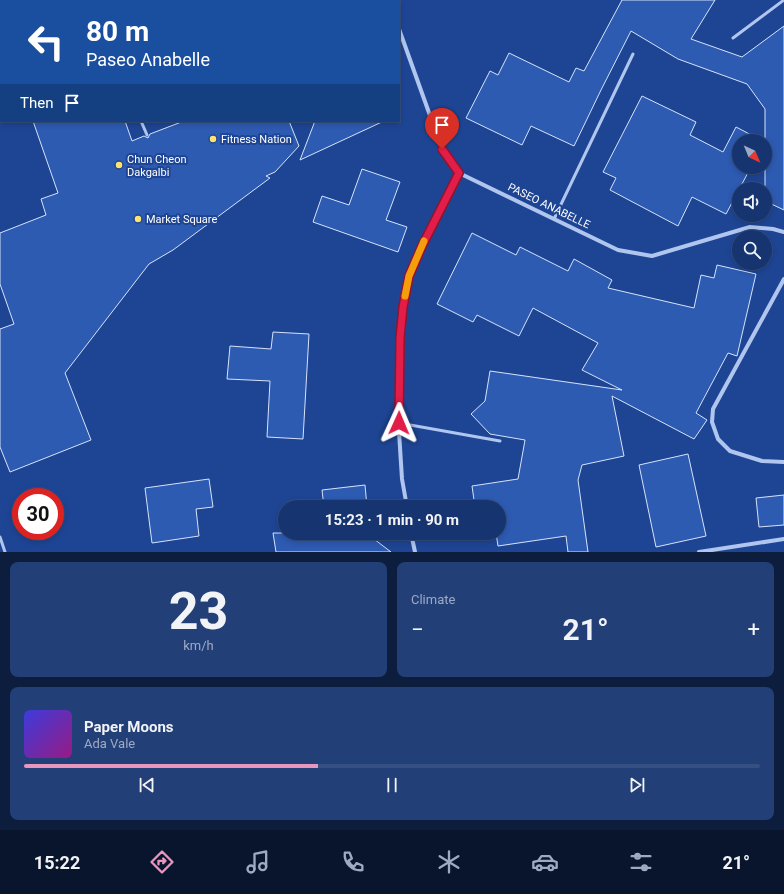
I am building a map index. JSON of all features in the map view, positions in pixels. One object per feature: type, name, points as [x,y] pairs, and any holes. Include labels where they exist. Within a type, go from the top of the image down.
[{"type":"street","name":"PASEO ANABELLE","points":[[400,32],[442,149],[459,173],[618,250],[652,256],[750,227],[773,229],[784,232]]},
{"type":"street","points":[[406,500],[402,479],[399,423],[400,338],[403,307],[409,276],[422,246],[459,173]]},
{"type":"street","points":[[784,279],[713,409],[712,422],[718,439],[730,451],[762,461],[784,462]]},
{"type":"street","points":[[699,552],[784,539]]},
{"type":"street","points":[[412,540],[415,552]]},
{"type":"lane","points":[[733,38],[784,0]]},
{"type":"lane","points":[[554,219],[633,54]]},
{"type":"lane","points":[[141,122],[147,135]]},
{"type":"lane","points":[[399,423],[500,441]]},
{"type":"lane","points":[[0,537],[5,552]]},
{"type":"building","points":[[622,0],[715,0],[691,39],[742,57],[784,26],[784,210],[772,204],[772,182],[765,182],[765,174],[772,174],[772,134],[765,134],[765,109],[747,84],[678,59],[631,31],[574,146],[531,126],[522,145],[466,118],[490,71],[498,75],[509,53],[569,82],[576,68],[584,71]]},
{"type":"building","points":[[642,96],[696,122],[690,135],[723,152],[732,135],[732,174],[747,174],[743,182],[732,182],[732,203],[726,214],[692,197],[678,226],[610,190],[616,178],[603,172]]},
{"type":"building","points":[[33,122],[125,122],[132,141],[144,136],[148,138],[150,134],[181,122],[289,122],[299,146],[275,172],[266,176],[270,178],[173,250],[149,264],[65,373],[91,440],[10,472],[0,447],[0,329],[14,324],[0,284],[0,233],[46,215],[41,199],[58,193]]},
{"type":"building","points":[[315,122],[382,122],[300,160]]},
{"type":"building","points":[[736,127],[750,134],[732,134]]},
{"type":"building","points":[[362,169],[400,182],[386,220],[407,227],[398,252],[313,222],[322,196],[349,205]]},
{"type":"building","points":[[472,233],[516,255],[520,247],[568,271],[574,259],[612,280],[608,288],[694,308],[701,275],[714,278],[717,265],[732,268],[732,270],[756,274],[737,356],[728,353],[696,413],[707,420],[694,439],[612,396],[624,456],[582,465],[578,480],[588,552],[568,552],[566,536],[498,546],[497,540],[506,540],[506,500],[474,500],[472,486],[518,479],[525,440],[490,434],[471,414],[485,401],[490,371],[622,390],[582,370],[598,343],[533,308],[519,336],[477,315],[473,322],[437,304]]},
{"type":"building","points":[[273,332],[309,334],[303,439],[267,437],[270,381],[227,379],[230,346],[271,349]]},
{"type":"building","points":[[688,454],[706,536],[656,547],[639,465]]},
{"type":"building","points":[[209,479],[213,507],[196,509],[199,536],[152,543],[145,488]]},
{"type":"building","points":[[365,485],[366,500],[323,500],[322,490]]},
{"type":"building","points":[[784,495],[784,525],[759,527],[756,498]]},
{"type":"building","points":[[273,533],[278,533],[278,540],[375,540],[391,552],[276,552]]},
{"type":"slow traffic","points":[[405,296],[409,276],[424,241]]},
{"type":"place","name":"Fitness Nation","points":[[213,139]]},
{"type":"place","name":"Chun Cheon Dakgalbi","points":[[119,165]]},
{"type":"place","name":"Market Square","points":[[138,219]]},
{"type":"route","points":[[399,423],[400,338],[403,307],[409,276],[422,246],[459,173],[442,149]]}]
